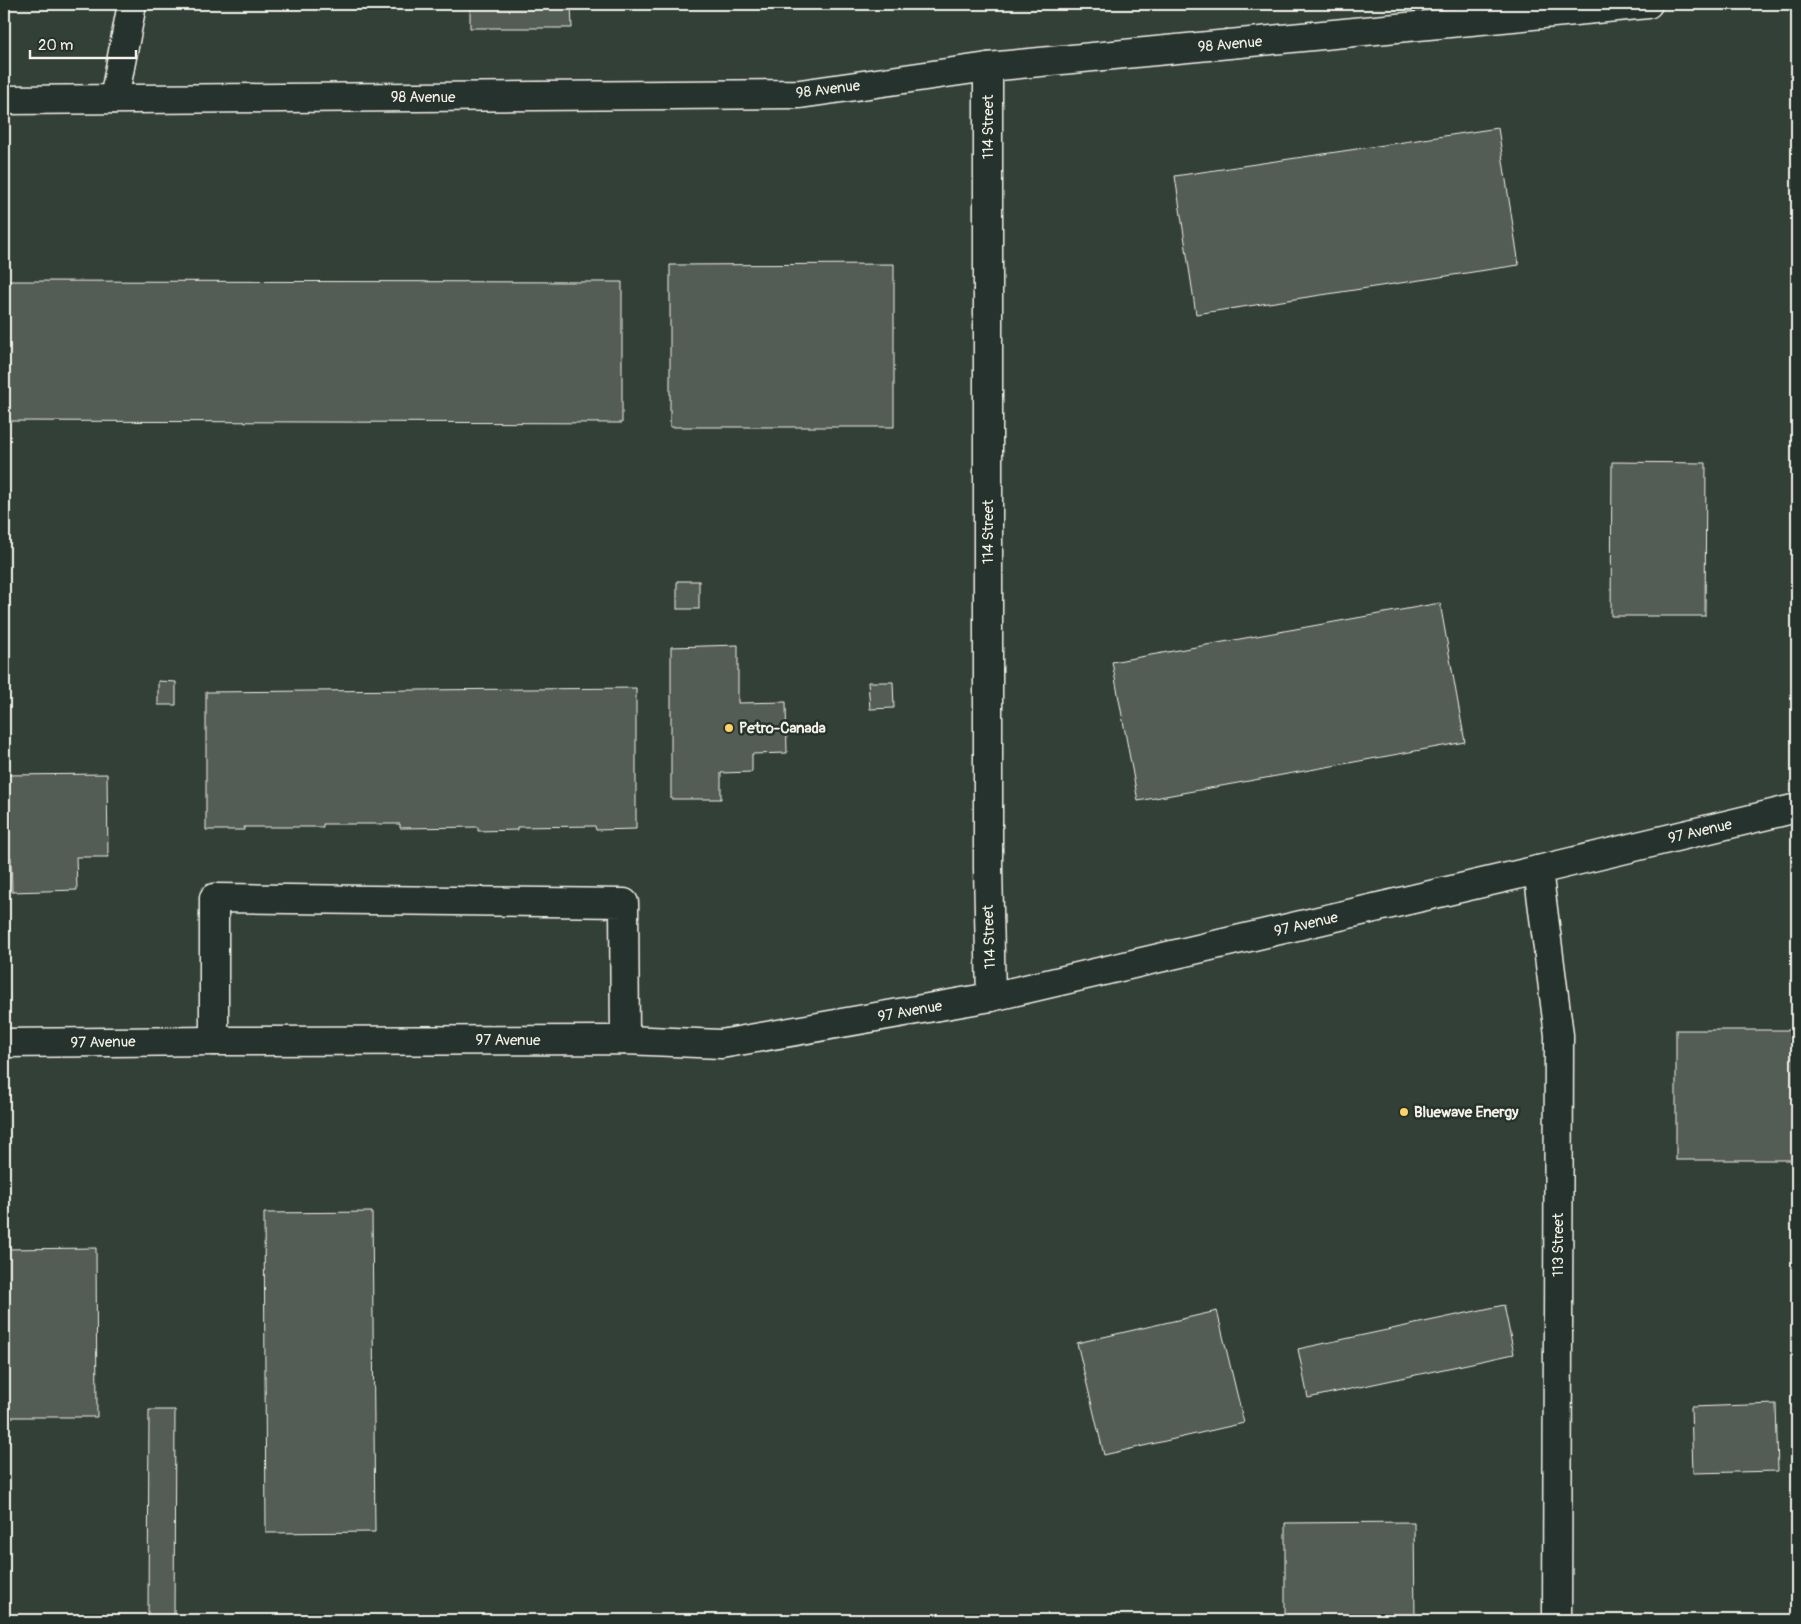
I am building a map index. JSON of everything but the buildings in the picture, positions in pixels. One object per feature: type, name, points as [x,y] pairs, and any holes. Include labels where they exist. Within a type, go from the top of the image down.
[{"type":"street","points":[[114,99],[132,4]]},
{"type":"street","name":"98 Avenue","points":[[4,100],[800,94],[988,67],[1648,4]]},
{"type":"street","name":"114 Street","points":[[988,67],[988,868],[991,997]]},
{"type":"street","name":"97 Avenue","points":[[4,1043],[625,1040],[721,1044],[991,997],[1797,808]]},
{"type":"street","name":"113 Street","points":[[1538,870],[1559,1036],[1557,1620]]},
{"type":"street","points":[[214,1041],[214,898],[624,904],[625,1040]]},
{"type":"shaded area","points":[[4,4],[1797,4],[1797,1620],[4,1620]]},
{"type":"place","name":"Petro-Canada","points":[[729,728]]},
{"type":"place","name":"Bluewave Energy","points":[[1404,1112]]}]
